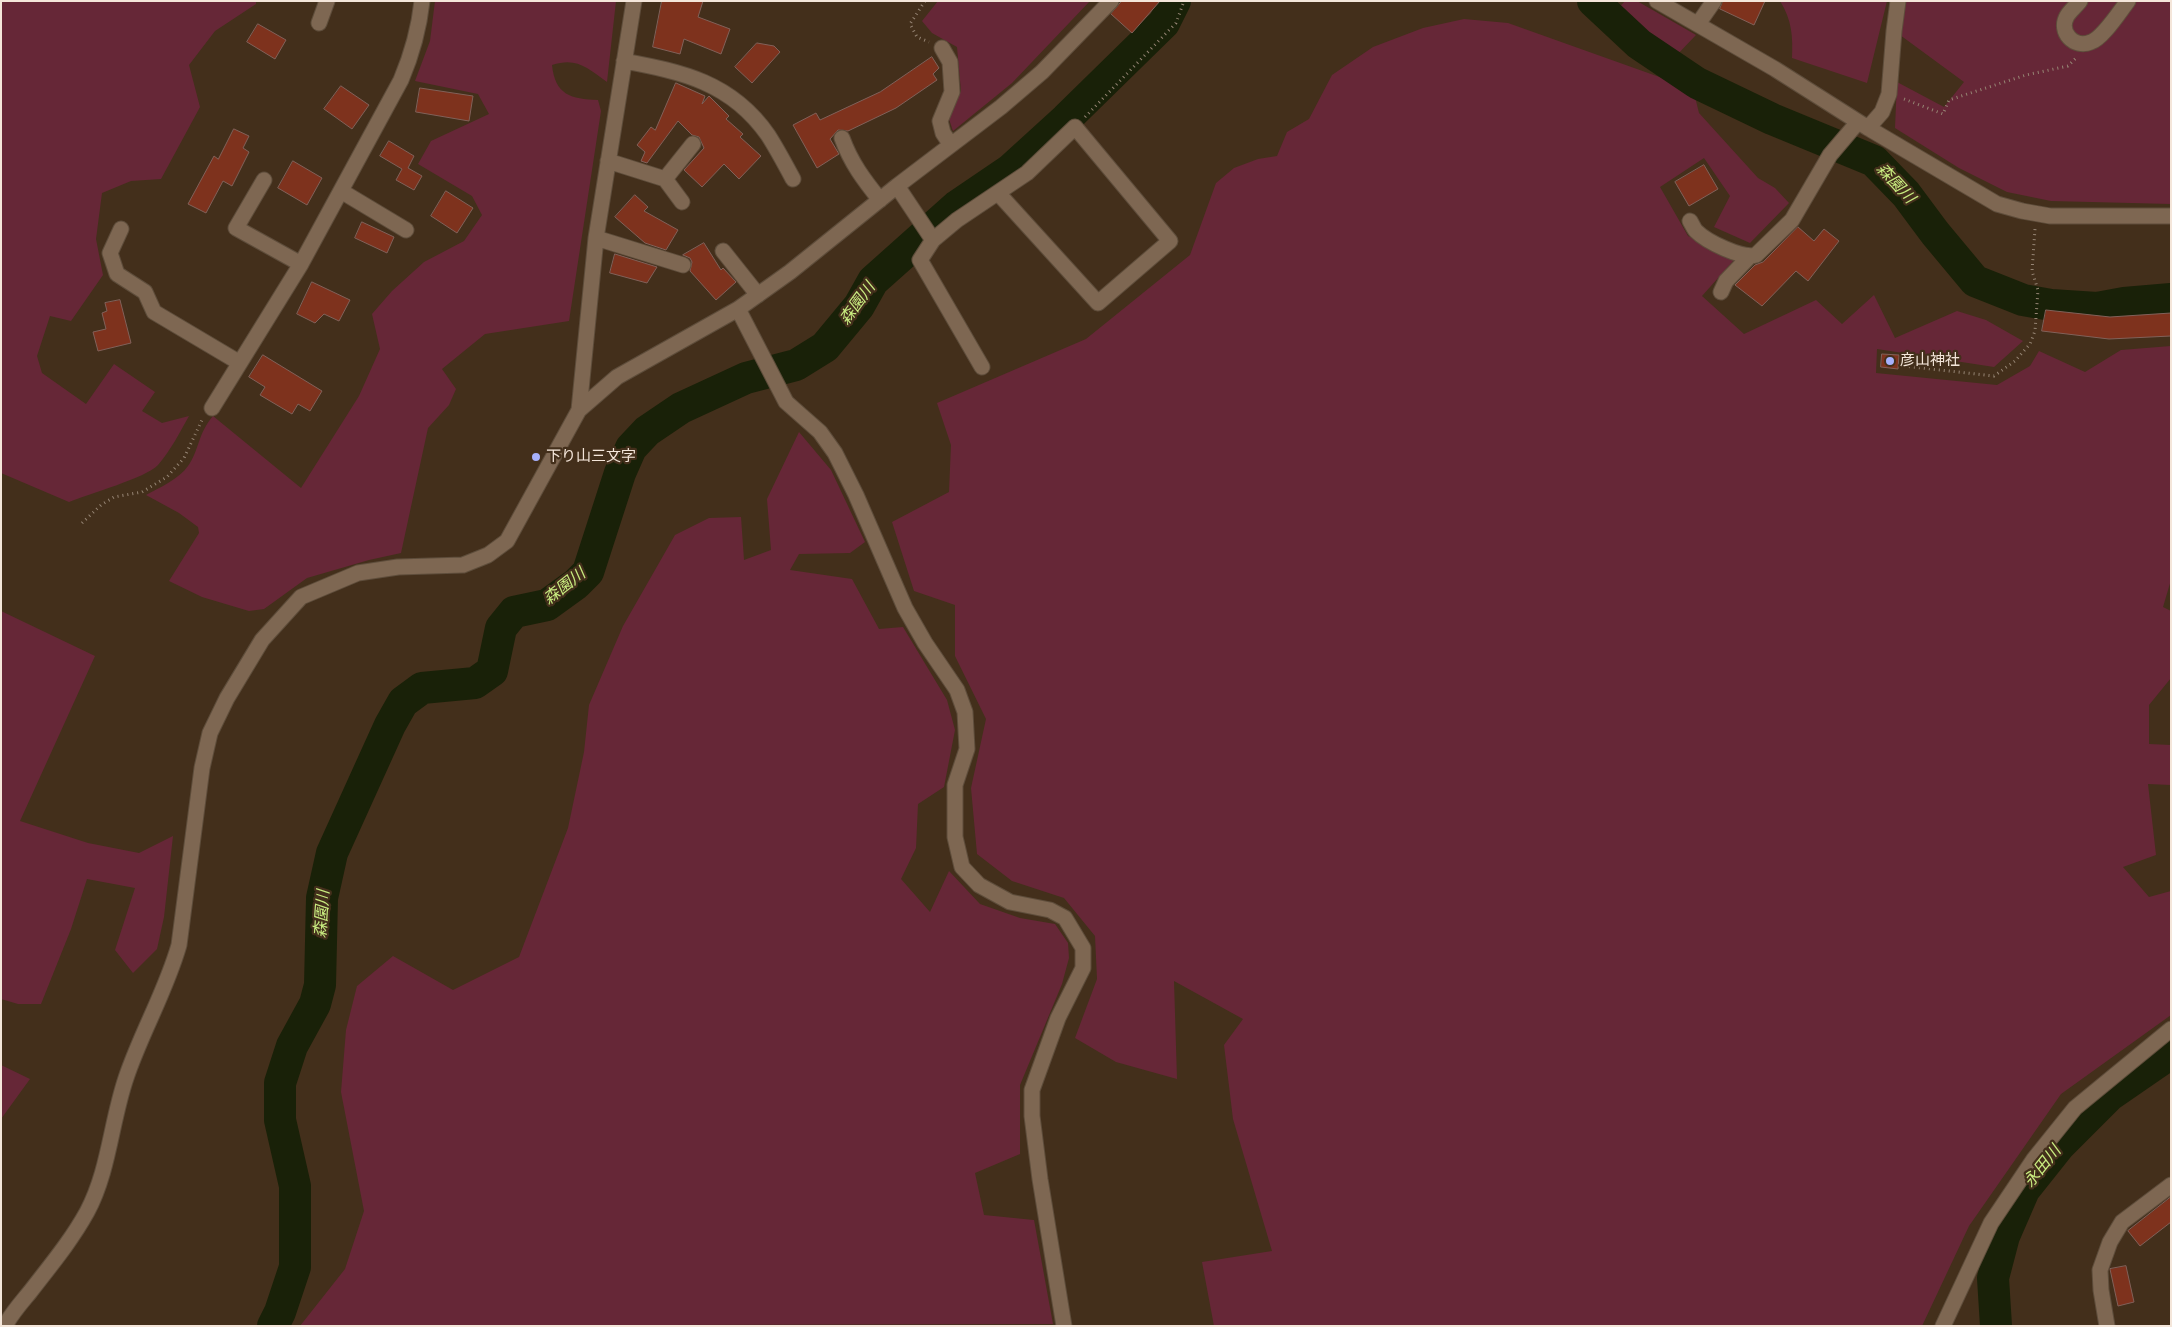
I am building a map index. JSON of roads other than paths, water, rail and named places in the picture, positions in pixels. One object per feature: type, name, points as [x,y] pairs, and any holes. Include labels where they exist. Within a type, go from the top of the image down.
[{"type":"street","points":[[320,23],[327,1]]},
{"type":"street","points":[[212,408],[301,264],[401,80],[411,57],[420,23],[422,1]]},
{"type":"street","points":[[578,410],[596,238],[634,1]]},
{"type":"street","points":[[5,1326],[67,1244],[87,1211],[100,1181],[119,1101],[127,1077],[142,1034],[172,970],[179,945],[202,768],[210,734],[227,698],[262,640],[300,597],[358,574],[398,567],[463,565],[488,556],[507,541],[578,410],[617,377],[738,309],[790,272],[897,186],[1001,107],[1042,72],[1111,1]]},
{"type":"street","points":[[1657,1],[1775,69],[1863,125],[1997,204],[2050,216],[2171,216]]},
{"type":"street","points":[[1698,24],[1714,1]]},
{"type":"street","points":[[1720,292],[1726,281],[1749,257],[1756,255],[1792,220],[1830,155],[1841,142],[1882,112],[1889,94],[1898,1]]},
{"type":"street","points":[[2080,1],[2066,16],[2067,38],[2071,42],[2090,43],[2099,36],[2128,1]]},
{"type":"street","points":[[942,48],[950,62],[952,92],[940,121],[943,133],[951,146]]},
{"type":"street","points":[[624,61],[676,71],[719,90],[741,106],[767,134],[793,179]]},
{"type":"street","points":[[982,368],[920,260],[933,240],[957,220],[1027,173],[1075,127],[1170,241],[1098,303],[998,193]]},
{"type":"street","points":[[842,138],[857,171],[880,200]]},
{"type":"street","points":[[665,178],[693,144]]},
{"type":"street","points":[[608,160],[665,178],[682,202]]},
{"type":"street","points":[[264,180],[236,228],[301,264]]},
{"type":"street","points":[[897,186],[933,240]]},
{"type":"street","points":[[341,191],[406,230]]},
{"type":"street","points":[[1690,221],[1696,232],[1716,244],[1749,257]]},
{"type":"street","points":[[121,229],[110,253],[117,274],[145,292],[154,312],[240,363]]},
{"type":"street","points":[[596,238],[683,265]]},
{"type":"street","points":[[723,251],[758,295]]},
{"type":"street","points":[[738,309],[786,402],[820,432],[835,453],[856,495],[905,608],[926,644],[957,690],[965,712],[967,748],[955,785],[955,837],[962,867],[978,885],[1010,902],[1050,910],[1065,918],[1083,948],[1083,968],[1058,1018],[1032,1090],[1032,1116],[1038,1162],[1064,1326]]},
{"type":"street","points":[[1942,1326],[1991,1223],[2034,1159],[2075,1108],[2171,1029]]},
{"type":"street","points":[[2107,1326],[2100,1270],[2110,1242],[2122,1222],[2171,1185]]},
{"type":"waterway","name":"森園川","points":[[273,1326],[280,1312],[295,1267],[295,1186],[280,1120],[280,1083],[292,1046],[315,1004],[320,985],[322,898],[332,853],[390,725],[403,702],[422,688],[475,683],[492,671],[501,628],[514,612],[547,605],[576,584],[588,572],[620,473],[631,448],[647,431],[681,408],[746,378],[796,365],[825,347],[859,306],[873,281],[957,206],[1010,170],[1066,119],[1164,23],[1175,1]]},
{"type":"waterway","name":"森園川","points":[[1593,1],[1639,44],[1697,83],[1772,119],[1874,161],[1906,194],[1935,233],[1975,281],[2023,300],[2051,305],[2097,308],[2124,303],[2171,299]]},
{"type":"waterway","name":"永田川","points":[[1996,1326],[1993,1278],[2004,1236],[2024,1190],[2059,1146],[2110,1095],[2171,1053]]},
{"type":"place","name":"彦山神社","points":[[1890,361]]},
{"type":"place","name":"下り山三文字","points":[[536,457]]}]
